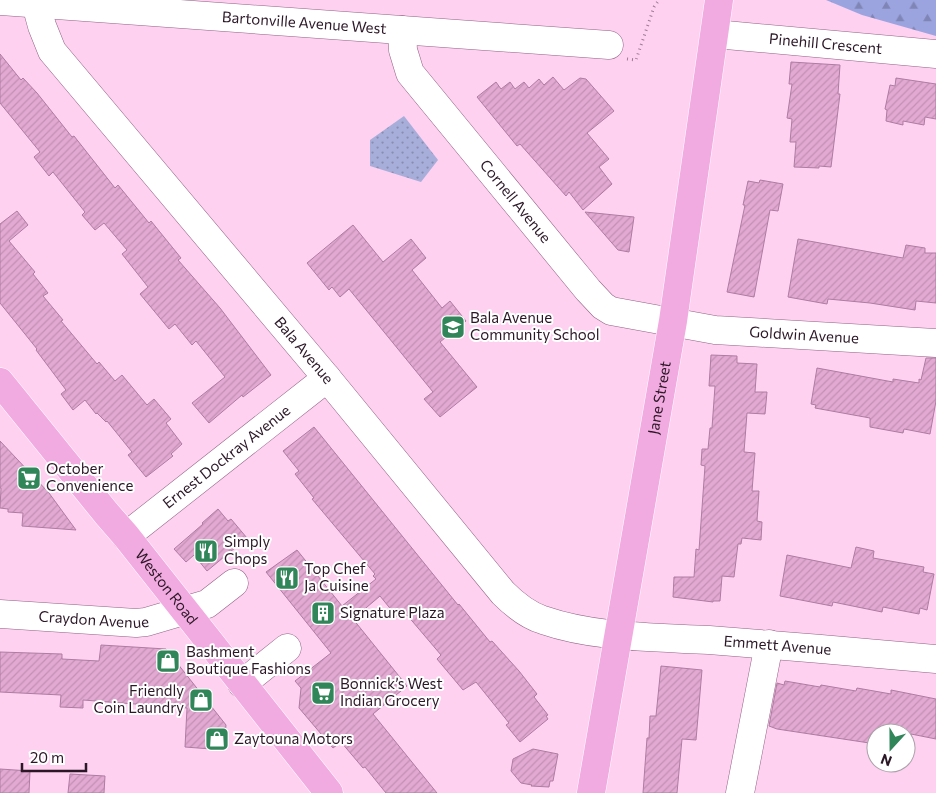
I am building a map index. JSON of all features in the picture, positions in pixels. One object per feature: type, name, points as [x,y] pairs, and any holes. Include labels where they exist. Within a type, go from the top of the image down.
[{"type":"main road","name":"Jane Street","points":[[591,793],[673,321],[719,0]]},
{"type":"main road","name":"Weston Road","points":[[0,382],[126,536],[330,793]]},
{"type":"street","name":"Bartonville Avenue West","points":[[0,1],[609,46]]},
{"type":"street","name":"Bala Avenue","points":[[36,4],[52,51],[327,378],[512,603],[524,612],[551,623],[581,630],[619,634]]},
{"type":"street","name":"Cornell Avenue","points":[[402,30],[403,50],[410,73],[598,301],[611,311],[621,314],[673,321]]},
{"type":"street","name":"Pinehill Crescent","points":[[714,34],[936,54]]},
{"type":"street","name":"Goldwin Avenue","points":[[673,321],[715,330],[936,343]]},
{"type":"street","name":"Ernest Dockray Avenue","points":[[126,536],[327,378]]},
{"type":"street","name":"Craydon Avenue","points":[[0,614],[136,623],[146,622],[207,604],[234,583]]},
{"type":"street","name":"Emmett Avenue","points":[[619,634],[769,644],[936,659]]},
{"type":"street","points":[[740,793],[769,644]]},
{"type":"street","points":[[242,684],[287,648]]},
{"type":"path","points":[[609,46],[616,46],[615,55],[623,59],[636,60],[654,7],[659,0]]},
{"type":"green space","points":[[826,0],[936,0],[936,36],[862,15]]},
{"type":"shaded area","points":[[404,116],[438,160],[421,182],[370,166],[370,140]]},
{"type":"building","points":[[0,54],[21,80],[23,78],[37,93],[72,137],[74,136],[115,188],[118,185],[149,223],[151,221],[181,258],[178,260],[220,308],[271,375],[243,397],[242,395],[209,423],[192,403],[225,377],[196,341],[192,345],[175,324],[169,329],[140,294],[148,287],[122,254],[127,250],[104,223],[95,230],[82,215],[85,212],[53,172],[49,176],[34,157],[40,152],[0,103]]},
{"type":"building","points":[[791,62],[840,65],[838,94],[840,94],[831,167],[794,167],[796,142],[790,142],[792,119],[787,118],[792,84],[789,84]]},
{"type":"building","points":[[553,77],[564,90],[580,78],[586,79],[614,111],[587,133],[609,159],[599,167],[612,184],[583,210],[569,192],[566,196],[520,144],[517,146],[477,97],[496,82],[501,89],[510,82],[515,89],[524,82],[529,88],[539,79],[544,85]]},
{"type":"building","points":[[896,78],[936,84],[936,119],[925,117],[924,125],[903,121],[903,125],[886,121],[887,110],[885,109],[890,85],[895,86]]},
{"type":"building","points":[[760,180],[783,184],[778,211],[770,210],[754,297],[727,292],[745,205],[743,205],[748,181],[759,183]]},
{"type":"building","points":[[17,211],[28,225],[9,241],[35,272],[33,274],[48,293],[43,296],[63,320],[61,321],[97,364],[99,362],[115,381],[122,375],[147,405],[154,399],[171,419],[166,423],[182,444],[171,454],[173,456],[146,477],[128,455],[132,452],[107,421],[96,414],[85,400],[73,410],[61,394],[66,390],[37,349],[0,303],[0,224]]},
{"type":"building","points":[[585,212],[634,217],[629,252],[618,250]]},
{"type":"building","points":[[353,225],[383,262],[411,239],[426,258],[412,270],[442,308],[450,301],[466,321],[440,342],[477,387],[440,417],[424,399],[433,392],[349,289],[340,297],[332,287],[329,290],[307,263]]},
{"type":"building","points":[[798,239],[903,258],[906,245],[925,248],[925,253],[936,253],[936,303],[916,301],[915,310],[828,299],[827,304],[788,297]]},
{"type":"building","points":[[711,355],[737,356],[737,363],[757,364],[755,392],[767,392],[765,414],[747,413],[744,452],[755,453],[752,491],[759,491],[757,521],[762,522],[761,540],[742,538],[741,544],[738,544],[734,577],[722,576],[720,601],[713,602],[673,597],[674,577],[694,577],[696,549],[699,550],[705,466],[701,465],[702,449],[708,449],[710,428],[712,428],[715,386],[709,386]]},
{"type":"building","points":[[926,358],[936,358],[936,401],[930,434],[904,429],[903,433],[870,427],[870,418],[815,408],[816,405],[811,404],[817,368],[893,382],[893,379],[919,383]]},
{"type":"building","points":[[314,427],[458,605],[490,642],[492,641],[519,671],[537,694],[534,697],[548,715],[546,716],[548,719],[520,742],[506,725],[509,723],[476,682],[463,690],[437,659],[441,655],[407,615],[397,617],[380,596],[353,619],[407,686],[373,714],[437,793],[386,793],[341,742],[333,748],[299,708],[301,688],[295,681],[331,653],[266,572],[297,550],[342,606],[376,579],[373,576],[375,574],[312,499],[314,498],[295,474],[299,471],[283,451]]},
{"type":"building","points":[[0,441],[49,493],[76,530],[22,526],[23,513],[8,512],[8,509],[0,508]]},
{"type":"building","points":[[218,509],[228,521],[231,519],[247,538],[207,571],[194,555],[186,562],[174,549]]},
{"type":"building","points":[[856,547],[874,551],[873,558],[924,567],[923,572],[934,574],[927,610],[920,608],[919,614],[883,607],[882,612],[833,602],[832,606],[780,596],[787,555],[851,568]]},
{"type":"building","points":[[101,645],[166,649],[226,725],[224,750],[185,747],[187,708],[83,700],[83,708],[60,707],[61,695],[0,692],[0,652],[62,654],[62,659],[99,661]]},
{"type":"building","points":[[661,666],[702,670],[696,740],[682,739],[677,793],[643,793],[650,716],[656,716]]},
{"type":"building","points":[[785,681],[856,691],[857,688],[891,694],[891,690],[936,699],[936,739],[916,735],[916,723],[866,723],[866,742],[777,729],[769,726],[777,683],[784,685]]},
{"type":"building","points":[[533,749],[558,754],[553,781],[550,781],[549,787],[531,786],[521,783],[511,771],[513,759]]},
{"type":"building","points":[[0,769],[30,771],[29,793],[0,793]]},
{"type":"building","points":[[70,774],[105,776],[104,793],[68,793]]},
{"type":"place","name":"Bala Avenue Community School","points":[[453,327]]},
{"type":"place","name":"October Convenience","points":[[29,478]]},
{"type":"place","name":"Simply Chops","points":[[206,551]]},
{"type":"place","name":"Top Chef Ja Cuisine","points":[[287,578]]},
{"type":"place","name":"Signature Plaza","points":[[323,613]]},
{"type":"place","name":"Bashment Boutique Fashions","points":[[168,661]]},
{"type":"place","name":"Bonnick’s West Indian Grocery","points":[[323,693]]},
{"type":"place","name":"Friendly Coin Laundry","points":[[201,700]]},
{"type":"place","name":"Zaytouna Motors","points":[[217,739]]}]
